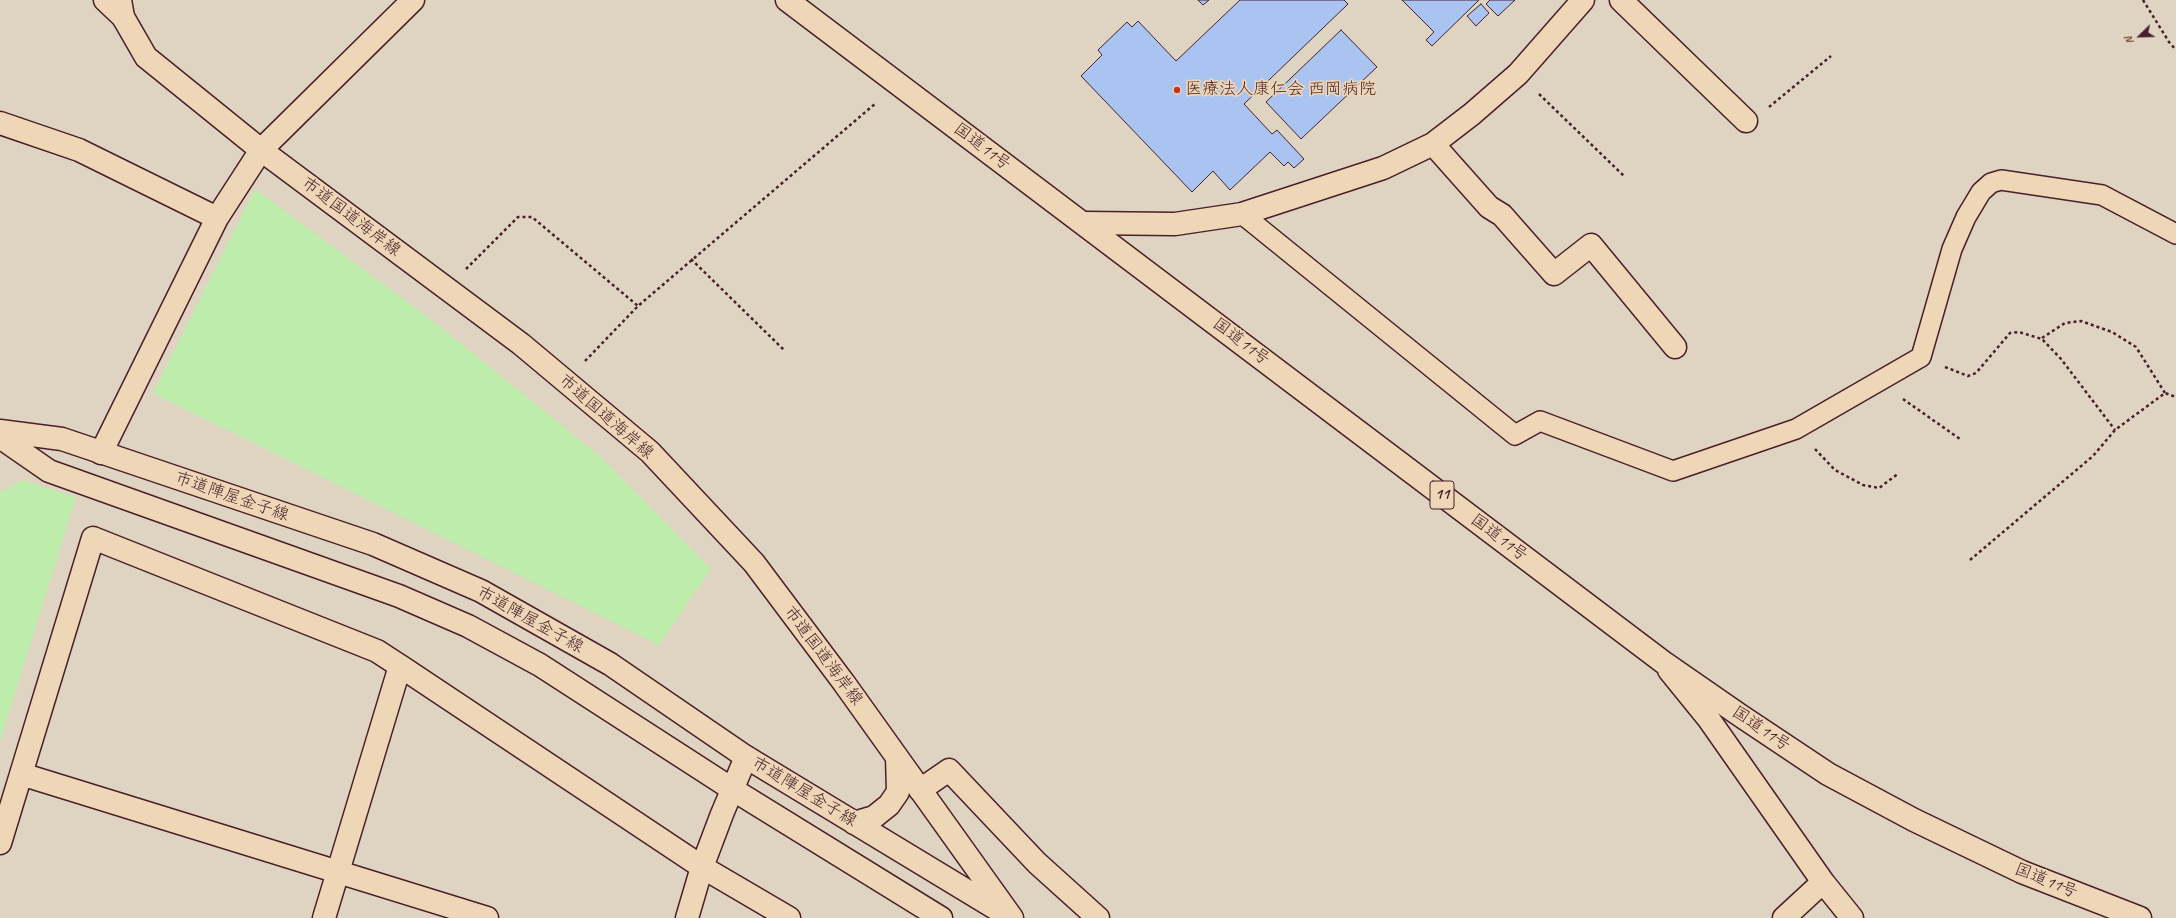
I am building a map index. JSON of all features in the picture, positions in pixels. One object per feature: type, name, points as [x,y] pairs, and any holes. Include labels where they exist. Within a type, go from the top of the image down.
[{"type":"main road","name":"市道国道海岸線","points":[[105,0],[122,9],[146,57],[262,150],[521,344],[650,452],[754,563],[897,757],[1012,918]]},
{"type":"main road","points":[[102,453],[217,218],[262,150],[413,0]]},
{"type":"main road","name":"国道11号","points":[[787,0],[1663,662],[1828,774],[1914,820],[2022,872],[2140,918]]},
{"type":"main road","points":[[1084,223],[1175,224],[1242,214],[1383,168],[1433,144],[1472,114],[1518,74],[1583,0]]},
{"type":"main road","points":[[1621,0],[1746,121]]},
{"type":"main road","points":[[0,123],[79,150],[217,218]]},
{"type":"main road","points":[[1433,144],[1489,207],[1502,214],[1554,274],[1591,245],[1675,347]]},
{"type":"main road","name":"市道陣屋金子線","points":[[0,431],[62,439],[373,544],[481,591],[610,664],[746,757],[1012,918]]},
{"type":"main road","name":"市道陣屋金子線","points":[[0,437],[49,471],[392,593],[468,626],[540,665],[732,789],[941,918]]},
{"type":"main road","points":[[0,843],[92,538],[377,651],[702,867],[789,918]]},
{"type":"main road","points":[[1663,662],[1708,718],[1823,882],[1852,918]]},
{"type":"main road","points":[[324,918],[400,666]]},
{"type":"main road","points":[[687,918],[702,867],[746,757]]},
{"type":"main road","points":[[854,823],[874,817],[889,805],[898,792],[897,757]]},
{"type":"main road","points":[[920,790],[949,770],[1037,863],[1098,918]]},
{"type":"main road","points":[[21,774],[487,918]]},
{"type":"main road","points":[[1784,918],[1823,882]]},
{"type":"lane","points":[[1242,214],[1515,435],[1540,421],[1673,471],[1796,429],[1921,357],[1952,249],[1977,198],[1991,183],[2001,180],[2102,195],[2176,234]]},
{"type":"path","points":[[2143,0],[2169,42],[2176,50]]},
{"type":"path","points":[[1746,121],[1778,101],[1831,56]]},
{"type":"path","points":[[1518,74],[1624,176]]},
{"type":"path","points":[[565,381],[638,306],[691,259],[899,84]]},
{"type":"path","points":[[447,289],[518,217],[532,217],[638,306]]},
{"type":"path","points":[[691,259],[784,350]]},
{"type":"path","points":[[2042,339],[2065,323],[2081,321],[2112,332],[2136,347],[2165,393],[2176,396]]},
{"type":"path","points":[[1921,357],[1968,376],[1976,373],[2010,333],[2019,332],[2042,339],[2061,359],[2115,430]]},
{"type":"path","points":[[1886,378],[1902,398],[1960,439]]},
{"type":"path","points":[[1970,560],[2093,456],[2115,430],[2165,393]]},
{"type":"path","points":[[1796,429],[1835,470],[1863,485],[1879,488],[1899,473]]},
{"type":"green space","points":[[255,189],[432,320],[601,457],[711,569],[659,645],[153,393]]},
{"type":"green space","points":[[23,480],[76,497],[0,742],[0,492]]},
{"type":"building","points":[[1198,0],[1209,0],[1203,5]]},
{"type":"building","name":"医療法人康仁会 西岡病院","points":[[1240,0],[1344,0],[1348,4],[1244,104],[1272,134],[1277,130],[1304,159],[1294,168],[1288,162],[1284,166],[1270,152],[1230,190],[1213,171],[1192,192],[1081,76],[1102,55],[1098,50],[1127,22],[1132,27],[1138,21],[1176,61]]},
{"type":"building","points":[[1402,0],[1479,0],[1432,46],[1426,40],[1434,32]]},
{"type":"building","points":[[1490,0],[1515,0],[1498,16],[1486,4]]},
{"type":"building","points":[[1481,4],[1489,13],[1476,26],[1467,16]]},
{"type":"building","points":[[1341,30],[1377,67],[1301,139],[1266,102]]},
{"type":"place","name":"医療法人康仁会 西岡病院","points":[[1177,90]]}]
